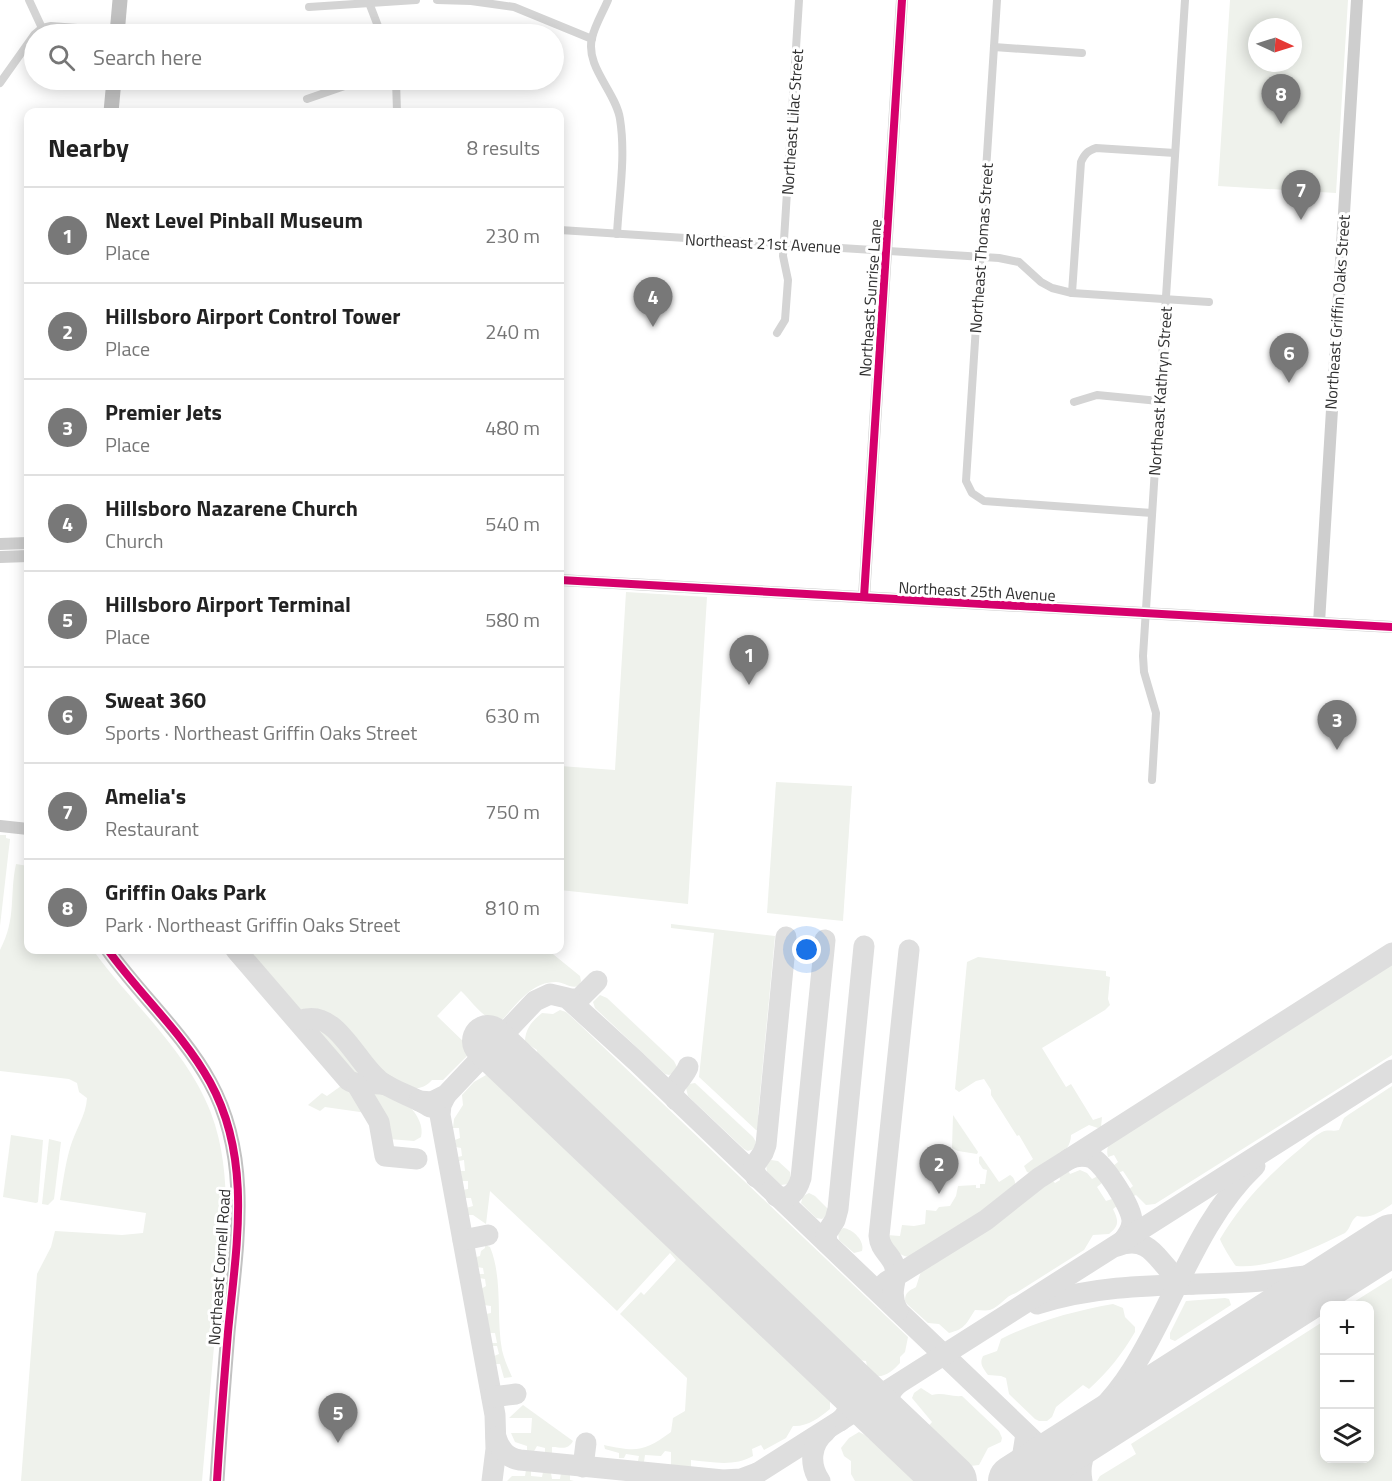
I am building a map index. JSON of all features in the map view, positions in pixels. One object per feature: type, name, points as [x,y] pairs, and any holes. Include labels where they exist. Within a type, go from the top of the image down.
[{"type":"highway","points":[[118,24],[120,0]]},
{"type":"highway","points":[[111,108],[113,90]]},
{"type":"highway","name":"Northeast Cornell Road","points":[[111,954],[183,1042],[209,1081],[226,1117],[236,1161],[239,1214],[217,1481]]},
{"type":"street","points":[[29,0],[40,24]]},
{"type":"street","points":[[309,7],[369,1],[416,0]]},
{"type":"street","points":[[437,0],[471,0],[514,7],[555,24]]},
{"type":"street","points":[[608,0],[592,39],[594,62],[620,116],[622,154],[617,234]]},
{"type":"street","name":"Northeast Lilac Street","points":[[777,333],[785,320],[788,280],[783,256],[799,0]]},
{"type":"street","name":"Northeast Sunrise Lane","points":[[864,597],[902,0]]},
{"type":"street","name":"Northeast Thomas Street","points":[[997,0],[966,481],[972,494],[989,501],[1152,513]]},
{"type":"street","name":"Northeast Kathryn Street","points":[[1152,780],[1156,713],[1144,672],[1145,615],[1185,0]]},
{"type":"street","name":"Northeast Griffin Oaks Street","points":[[1318,624],[1357,0]]},
{"type":"street","points":[[369,1],[377,24]]},
{"type":"street","points":[[564,28],[592,39]]},
{"type":"street","points":[[994,47],[1082,53]]},
{"type":"street","points":[[0,83],[24,50]]},
{"type":"street","points":[[307,99],[333,90]]},
{"type":"street","points":[[396,90],[397,108]]},
{"type":"street","points":[[1072,293],[1081,162],[1084,156],[1088,151],[1096,148],[1175,153]]},
{"type":"street","name":"Northeast 21st Avenue","points":[[564,230],[981,256],[1019,262],[1041,282],[1052,288],[1072,293],[1209,302]]},
{"type":"street","points":[[1074,402],[1097,395],[1159,401]]},
{"type":"street","points":[[0,544],[24,543]]},
{"type":"street","points":[[0,557],[24,556]]},
{"type":"street","name":"Northeast 25th Avenue","points":[[564,580],[1145,615],[1392,627]]},
{"type":"street","points":[[0,826],[24,829]]},
{"type":"shaded area","points":[[1230,0],[1348,0],[1336,193],[1218,186]]},
{"type":"shaded area","points":[[626,592],[707,597],[688,904],[564,890],[564,766],[615,770]]},
{"type":"shaded area","points":[[776,782],[852,786],[843,921],[767,913]]},
{"type":"shaded area","points":[[0,835],[6,835],[6,838],[10,839],[0,926]]},
{"type":"shaded area","points":[[16,864],[24,865],[24,954],[96,954],[188,1068],[201,1090],[215,1125],[223,1162],[226,1212],[202,1481],[21,1481],[37,1274],[51,1247],[55,1231],[122,1235],[143,1233],[146,1213],[60,1200],[68,1154],[85,1111],[87,1098],[79,1092],[77,1083],[69,1079],[0,1071],[0,950],[11,917]]},
{"type":"shaded area","points":[[671,924],[775,936],[758,1115],[763,1118],[760,1131],[756,1130],[699,1077],[714,933],[671,928]]},
{"type":"shaded area","points":[[251,954],[553,954],[580,976],[581,981],[576,987],[556,982],[539,986],[525,995],[502,1020],[496,1021],[480,1011],[461,991],[437,1016],[468,1046],[469,1054],[443,1080],[432,1080],[421,1088],[407,1088],[393,1083],[374,1070],[334,1021],[325,1016],[298,1009]]},
{"type":"shaded area","points":[[978,957],[1106,971],[1106,976],[1110,977],[1108,999],[1110,1005],[1042,1048],[1066,1087],[1071,1084],[1093,1120],[1102,1117],[1101,1127],[1089,1125],[1071,1135],[1070,1142],[1062,1154],[1032,1174],[1027,1172],[1024,1166],[1033,1159],[991,1095],[991,1090],[984,1079],[976,1081],[959,1092],[955,1089],[967,962]]},
{"type":"shaded area","points":[[1392,963],[1392,1055],[1155,1204],[1146,1205],[1136,1195],[1132,1197],[1128,1190],[1133,1186],[1123,1171],[1117,1173],[1113,1166],[1118,1162],[1114,1155],[1108,1157],[1107,1152],[1111,1139]]},
{"type":"shaded area","points":[[600,995],[607,998],[674,1061],[677,1067],[674,1073],[665,1074],[595,1008],[593,1002]]},
{"type":"shaded area","points":[[560,1010],[566,1012],[577,1022],[908,1337],[905,1352],[900,1357],[900,1363],[897,1366],[885,1375],[876,1376],[868,1371],[866,1361],[851,1359],[582,1106],[538,1060],[537,1050],[525,1042],[528,1029],[542,1013],[553,1014]]},
{"type":"shaded area","points":[[309,1023],[319,1024],[328,1029],[369,1076],[361,1077],[353,1074]]},
{"type":"shaded area","points":[[486,1075],[497,1079],[500,1087],[514,1089],[814,1375],[819,1381],[821,1392],[830,1397],[830,1409],[817,1419],[793,1426],[786,1438],[764,1450],[761,1445],[752,1449],[753,1456],[738,1462],[691,1460],[691,1467],[671,1465],[671,1452],[665,1451],[661,1456],[645,1455],[644,1462],[638,1461],[639,1456],[626,1454],[624,1458],[619,1458],[619,1453],[605,1449],[604,1445],[624,1449],[646,1447],[671,1432],[673,1418],[685,1411],[687,1378],[620,1314],[641,1292],[644,1295],[676,1260],[670,1253],[617,1311],[490,1191],[486,1224],[473,1215],[468,1215],[466,1208],[473,1206],[471,1198],[465,1198],[463,1190],[468,1189],[468,1181],[462,1181],[461,1171],[465,1171],[464,1160],[459,1161],[458,1157],[462,1156],[461,1148],[456,1147],[455,1140],[460,1138],[459,1128],[453,1128],[454,1119],[463,1105],[462,1095],[474,1082]]},
{"type":"shaded area","points":[[695,1083],[753,1137],[756,1142],[754,1149],[748,1151],[744,1149],[688,1096],[686,1088],[689,1084]]},
{"type":"shaded area","points":[[341,1086],[353,1091],[367,1113],[325,1107],[320,1111],[308,1105],[322,1093],[327,1096]]},
{"type":"shaded area","points":[[1392,1086],[1392,1204],[1371,1216],[1357,1216],[1345,1233],[1306,1251],[1264,1264],[1236,1266],[1220,1239],[1256,1191],[1277,1169],[1313,1138],[1324,1131],[1339,1130],[1344,1118]]},
{"type":"shaded area","points":[[375,1089],[392,1094],[408,1105],[419,1121],[422,1129],[421,1137],[414,1141],[389,1139],[385,1119],[369,1093]]},
{"type":"shaded area","points":[[953,1115],[978,1152],[977,1154],[952,1148]]},
{"type":"shaded area","points":[[11,1135],[43,1140],[38,1202],[36,1203],[3,1197]]},
{"type":"shaded area","points":[[49,1139],[61,1142],[54,1199],[48,1205],[42,1204]]},
{"type":"shaded area","points":[[981,1156],[999,1182],[1012,1176],[1015,1189],[917,1256],[905,1256],[888,1244],[887,1235],[900,1236],[902,1225],[925,1224],[926,1210],[936,1211],[939,1207],[950,1206],[956,1196],[958,1186],[976,1185],[976,1188],[980,1188],[980,1184],[985,1184],[987,1170],[983,1169],[979,1163]]},
{"type":"shaded area","points":[[771,1160],[778,1161],[790,1172],[791,1180],[788,1184],[781,1185],[767,1172],[766,1165]]},
{"type":"shaded area","points":[[1067,1168],[1070,1174],[1080,1170],[1092,1179],[1098,1176],[1102,1183],[1097,1187],[1106,1201],[1112,1199],[1117,1206],[1113,1209],[1117,1220],[1116,1226],[1109,1234],[1093,1235],[1084,1250],[1009,1296],[994,1308],[975,1310],[965,1325],[955,1331],[949,1333],[939,1324],[928,1323],[907,1304],[906,1296],[916,1287],[922,1268],[999,1219],[1051,1179],[1055,1183],[1060,1180],[1059,1173]]},
{"type":"shaded area","points":[[809,1193],[828,1209],[828,1214],[822,1219],[816,1218],[801,1203],[803,1196]]},
{"type":"shaded area","points":[[843,1228],[857,1236],[862,1243],[862,1251],[854,1253],[839,1240],[838,1233]]},
{"type":"shaded area","points":[[485,1245],[490,1247],[497,1272],[502,1350],[512,1377],[504,1378],[500,1364],[495,1364],[494,1356],[499,1354],[497,1346],[492,1346],[491,1343],[497,1343],[495,1333],[490,1333],[486,1314],[491,1313],[491,1306],[484,1305],[481,1289],[486,1286],[485,1279],[479,1278],[479,1274],[484,1274],[483,1268],[477,1267],[476,1257],[480,1256]]},
{"type":"shaded area","points":[[1392,1278],[1392,1481],[1097,1481],[1100,1476],[1136,1454],[1131,1444],[1320,1324],[1320,1463],[1374,1463],[1374,1301],[1355,1301]]},
{"type":"shaded area","points":[[1229,1299],[1231,1305],[1175,1341],[1170,1339],[1170,1333],[1186,1301]]},
{"type":"shaded area","points":[[1113,1304],[1123,1308],[1125,1317],[1135,1327],[1135,1332],[1096,1383],[1089,1389],[1083,1385],[1056,1407],[1052,1417],[1047,1421],[1035,1419],[1009,1394],[1006,1378],[988,1375],[982,1366],[983,1356],[997,1351],[1001,1339],[1056,1317]]},
{"type":"shaded area","points":[[921,1388],[932,1395],[962,1396],[999,1431],[1001,1442],[988,1448],[979,1465],[965,1464],[927,1428],[932,1422],[912,1398],[914,1393]]},
{"type":"shaded area","points":[[523,1405],[573,1441],[571,1444],[564,1448],[552,1447],[552,1454],[545,1454],[545,1448],[537,1446],[533,1453],[527,1452],[527,1446],[515,1442],[511,1433],[531,1433],[532,1418],[509,1418]]},
{"type":"shaded area","points":[[859,1432],[869,1439],[883,1443],[924,1481],[855,1481],[851,1474],[851,1461],[844,1456],[841,1448],[849,1438]]},
{"type":"shaded area","points":[[526,1470],[531,1470],[531,1476],[542,1477],[543,1472],[551,1473],[552,1479],[560,1479],[561,1473],[570,1474],[570,1480],[574,1481],[507,1481],[512,1476],[525,1476]]},
{"type":"taxiway","points":[[756,1177],[754,1166],[766,1145],[786,937]]},
{"type":"taxiway","points":[[776,1196],[785,1197],[792,1194],[801,1178],[825,940]]},
{"type":"taxiway","points":[[827,1243],[826,1234],[835,1220],[838,1209],[864,946]]},
{"type":"taxiway","points":[[886,1282],[896,1276],[895,1269],[879,1236],[909,950]]},
{"type":"taxiway","points":[[898,1311],[893,1294],[896,1276],[986,1220],[1039,1178],[1392,953]]},
{"type":"taxiway","points":[[239,954],[348,1080],[357,1084],[386,1085]]},
{"type":"taxiway","points":[[569,999],[579,999],[597,981]]},
{"type":"taxiway","points":[[419,1101],[432,1102],[446,1095],[535,1001],[550,994],[567,998],[1076,1481]]},
{"type":"taxiway","points":[[299,1021],[312,1018],[324,1021],[344,1038],[380,1081],[430,1107]]},
{"type":"taxiway","points":[[676,1100],[675,1087],[688,1067]]},
{"type":"taxiway","points":[[745,1481],[1392,1070]]},
{"type":"taxiway","points":[[357,1085],[379,1122],[385,1156],[417,1159]]},
{"type":"taxiway","points":[[446,1095],[441,1105],[440,1115],[495,1415],[496,1449],[492,1481]]},
{"type":"taxiway","points":[[1069,1159],[1080,1156],[1092,1158],[1103,1168],[1116,1186],[1132,1221],[1130,1230],[1122,1242]]},
{"type":"taxiway","points":[[1051,1457],[1094,1416],[1123,1383],[1147,1345],[1217,1212],[1255,1166]]},
{"type":"taxiway","points":[[463,1240],[488,1235]]},
{"type":"taxiway","points":[[1117,1246],[1131,1243],[1142,1245],[1158,1257],[1172,1273],[1192,1284]]},
{"type":"taxiway","points":[[1037,1304],[1115,1288],[1260,1281],[1344,1270]]},
{"type":"taxiway","points":[[839,1375],[850,1398],[848,1410],[840,1421]]},
{"type":"taxiway","points":[[898,1384],[889,1395],[888,1407],[898,1430]]},
{"type":"taxiway","points":[[492,1397],[516,1394]]},
{"type":"taxiway","points":[[1082,1481],[1082,1460],[1086,1451],[1097,1435],[1119,1413]]},
{"type":"taxiway","points":[[820,1481],[814,1468],[813,1455],[817,1442],[826,1431]]},
{"type":"taxiway","points":[[1019,1478],[1026,1434]]},
{"type":"taxiway","points":[[496,1437],[505,1453],[520,1460],[723,1480],[741,1479],[757,1473]]},
{"type":"taxiway","points":[[583,1467],[586,1443]]},
{"type":"runway","points":[[488,1041],[951,1481]]},
{"type":"runway","points":[[1014,1481],[1392,1240]]},
{"type":"cycle path","points":[[864,597],[902,0]]},
{"type":"cycle path","points":[[564,580],[1392,627]]},
{"type":"cycle path","points":[[111,954],[199,1064],[223,1112],[232,1142],[237,1173],[237,1237],[217,1481]]},
{"type":"place","name":"Griffin Oaks Park","points":[[1281,124]]},
{"type":"place","name":"Amelia's","points":[[1301,220]]},
{"type":"place","name":"Hillsboro Nazarene Church","points":[[653,327]]},
{"type":"place","name":"Sweat 360","points":[[1289,383]]},
{"type":"place","name":"Next Level Pinball Museum","points":[[749,685]]},
{"type":"place","name":"Premier Jets","points":[[1337,750]]},
{"type":"place","name":"Hillsboro Airport Control Tower","points":[[939,1194]]},
{"type":"place","name":"Hillsboro Airport Terminal","points":[[338,1443]]}]
